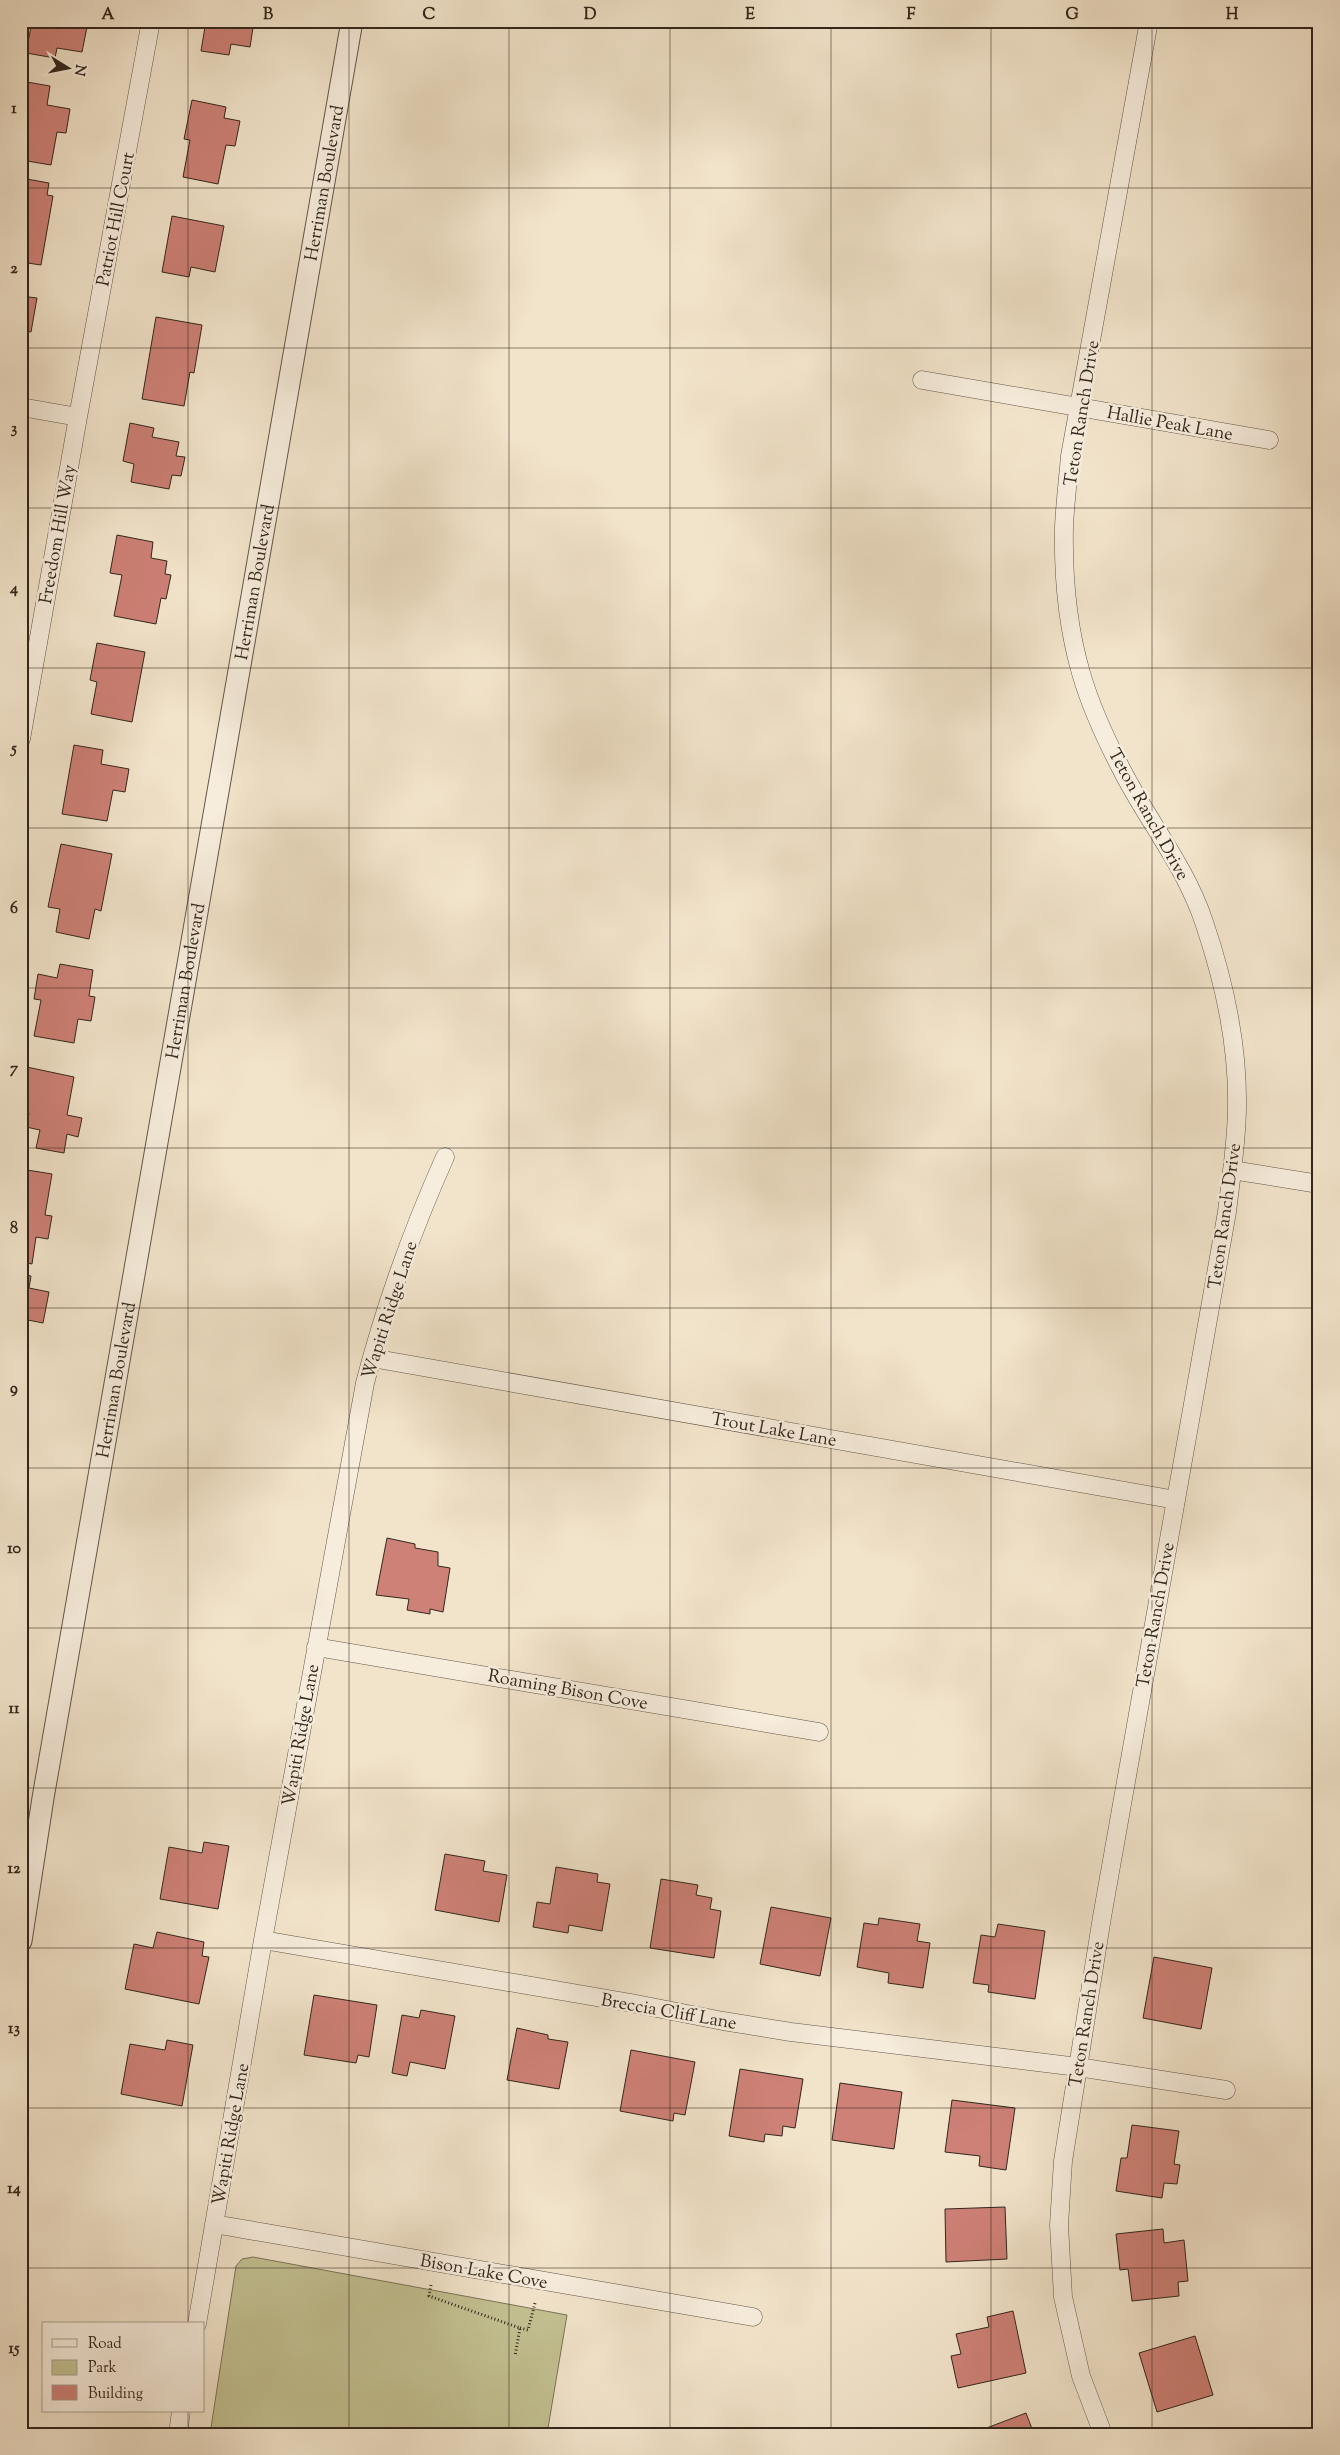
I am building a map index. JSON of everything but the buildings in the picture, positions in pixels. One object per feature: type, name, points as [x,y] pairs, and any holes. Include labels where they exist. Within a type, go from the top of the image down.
[{"type":"street","name":"Patriot Hill Court","points":[[78,417],[151,21]]},
{"type":"street","name":"Herriman Boulevard","points":[[21,1941],[47,1779],[352,21]]},
{"type":"street","name":"Teton Ranch Drive","points":[[1103,2434],[1081,2376],[1070,2336],[1060,2256],[1059,2224],[1063,2161],[1102,1917],[1225,1222],[1232,1170],[1237,1105],[1236,1070],[1230,1020],[1221,979],[1204,920],[1180,866],[1125,776],[1103,730],[1081,674],[1066,573],[1064,528],[1070,456],[1149,21]]},
{"type":"street","name":"Hallie Peak Lane","points":[[922,380],[1270,440]]},
{"type":"street","points":[[21,407],[78,417]]},
{"type":"street","name":"Freedom Hill Way","points":[[21,739],[78,417]]},
{"type":"street","name":"Wapiti Ridge Lane","points":[[197,2322],[263,1940],[352,1452],[382,1320],[422,1208],[445,1157]]},
{"type":"street","points":[[1232,1170],[1319,1184]]},
{"type":"street","name":"Trout Lake Lane","points":[[372,1358],[1176,1500]]},
{"type":"street","name":"Roaming Bison Cove","points":[[316,1647],[819,1732]]},
{"type":"street","name":"Breccia Cliff Lane","points":[[263,1940],[762,2027],[1078,2067],[1226,2090]]},
{"type":"street","name":"Bison Lake Cove","points":[[214,2224],[754,2317]]},
{"type":"street","points":[[178,2434],[182,2412]]},
{"type":"path","points":[[431,2285],[429,2296],[528,2330],[535,2303]]},
{"type":"path","points":[[515,2356],[520,2328]]},
{"type":"green space","points":[[253,2257],[567,2315],[547,2434],[210,2434],[236,2266],[242,2259]]}]
